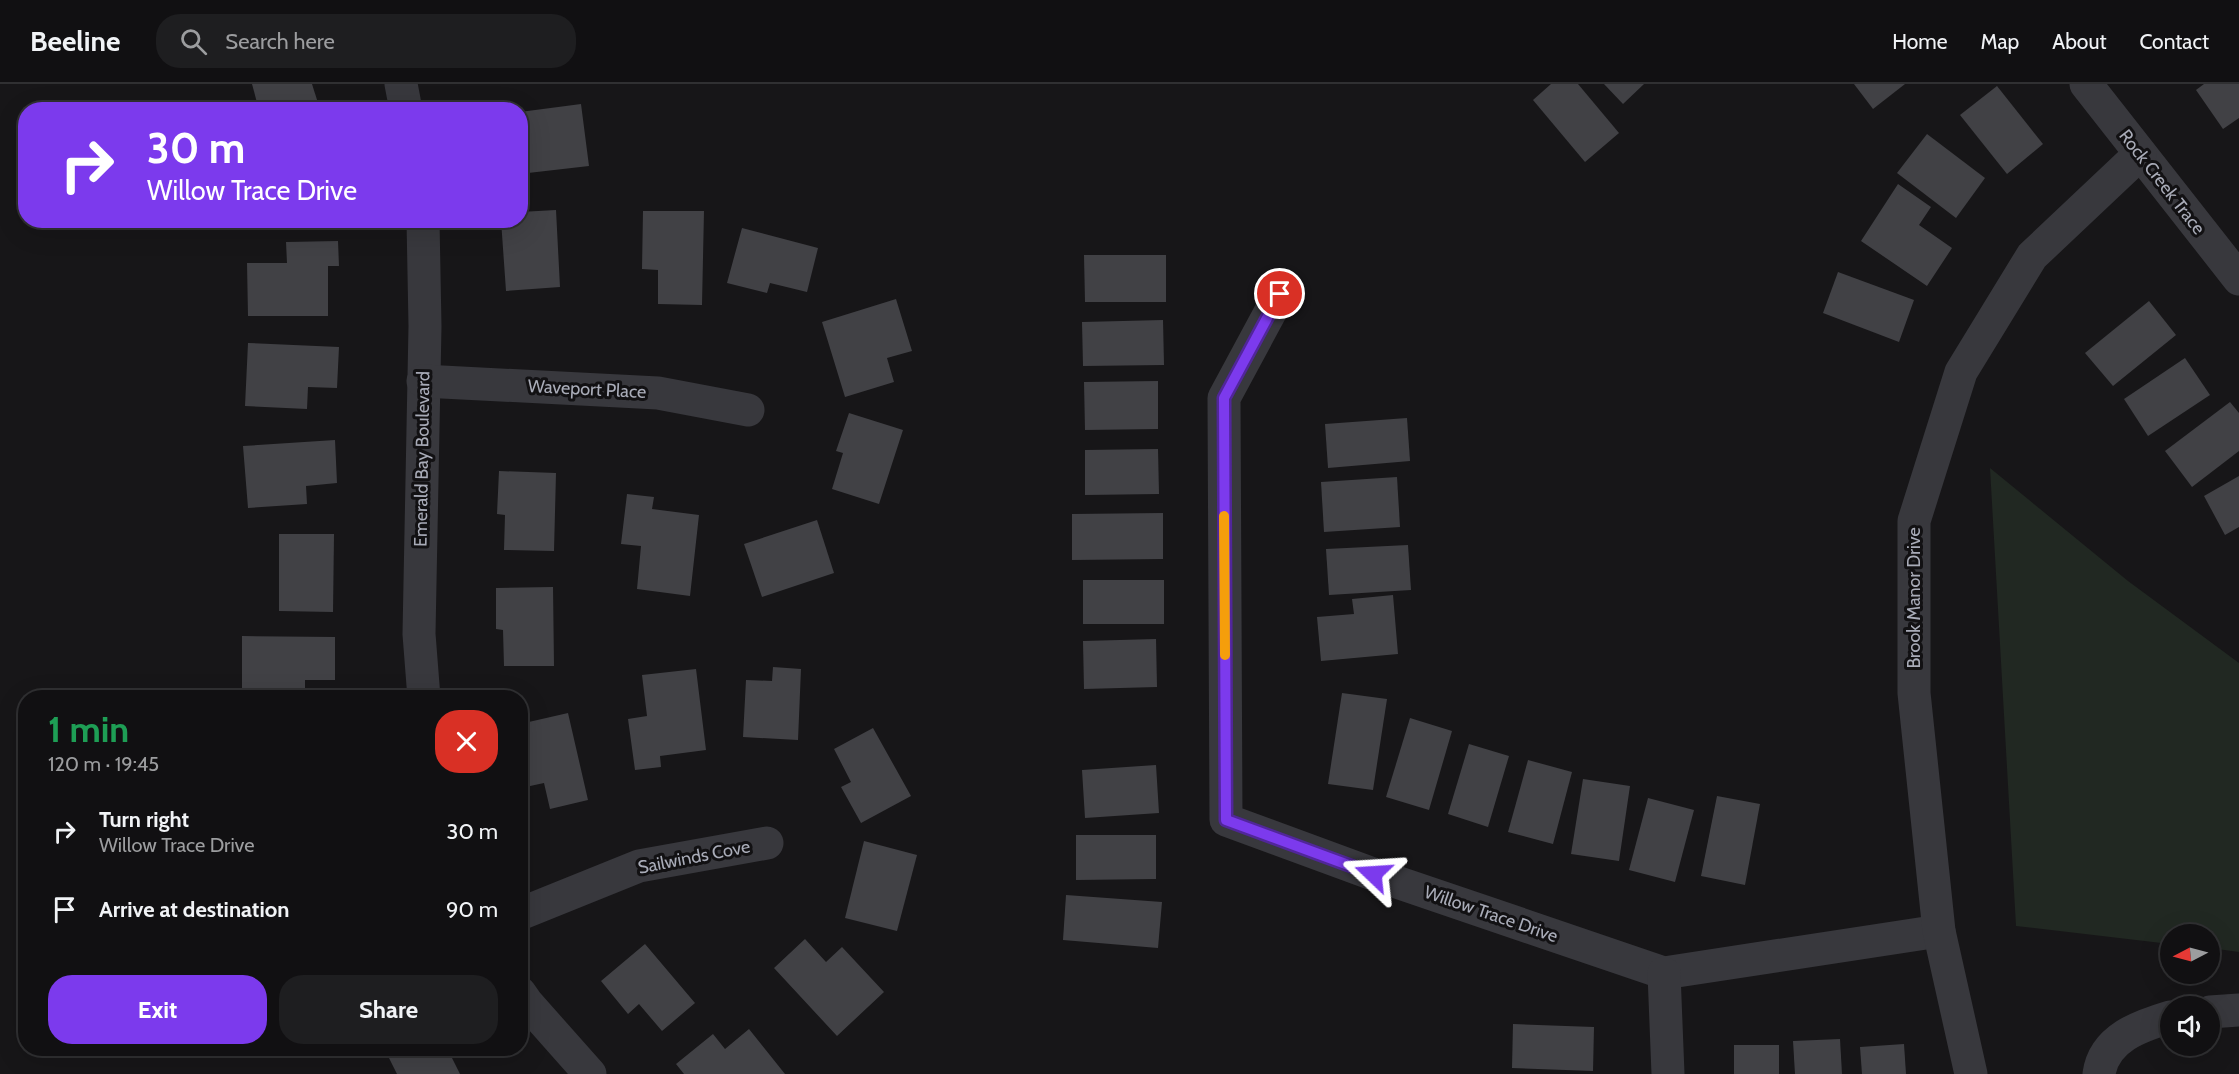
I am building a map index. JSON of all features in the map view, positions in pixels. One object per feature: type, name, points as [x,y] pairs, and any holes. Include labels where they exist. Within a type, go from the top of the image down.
[{"type":"street","points":[[400,84],[404,102]]},
{"type":"street","name":"Rock Creek Trace","points":[[2086,84],[2239,279]]},
{"type":"street","name":"Brook Manor Drive","points":[[1971,1074],[1939,931],[1914,693],[1914,520],[1961,372],[2032,256],[2140,154]]},
{"type":"street","name":"Emerald Bay Boulevard","points":[[423,228],[419,634],[423,690]]},
{"type":"street","name":"Willow Trace Drive","points":[[1280,294],[1224,398],[1226,820],[1373,874],[1664,973],[1939,931]]},
{"type":"street","name":"Waveport Place","points":[[423,381],[658,393],[748,410]]},
{"type":"street","name":"Sailwinds Cove","points":[[528,911],[639,866],[767,843]]},
{"type":"street","points":[[1664,973],[1668,1074]]},
{"type":"street","points":[[528,1004],[590,1074]]},
{"type":"street","points":[[2220,1011],[2239,1010]]},
{"type":"street","points":[[2099,1074],[2101,1063],[2119,1039],[2142,1025],[2160,1020]]},
{"type":"shaded area","points":[[1990,468],[2128,581],[2239,663],[2239,952],[2220,949],[2220,924],[2160,924],[2160,943],[2016,926]]},
{"type":"building","points":[[252,84],[312,84],[318,102],[257,102]]},
{"type":"building","points":[[1551,84],[1578,84],[1619,133],[1585,162],[1533,100]]},
{"type":"building","points":[[1604,84],[1644,84],[1623,104]]},
{"type":"building","points":[[1854,84],[1905,84],[1873,109]]},
{"type":"building","points":[[2204,84],[2239,84],[2239,118],[2223,129],[2196,90]]},
{"type":"building","points":[[1997,86],[2043,144],[2007,174],[1960,115]]},
{"type":"building","points":[[581,104],[589,166],[528,173],[528,111]]},
{"type":"building","points":[[1927,134],[1985,178],[1956,218],[1897,173]]},
{"type":"building","points":[[1898,184],[1931,207],[1919,225],[1952,248],[1927,286],[1861,241]]},
{"type":"building","points":[[556,210],[560,287],[506,291],[502,228],[528,228],[528,212]]},
{"type":"building","points":[[643,211],[704,211],[702,305],[658,304],[658,270],[642,269]]},
{"type":"building","points":[[742,228],[818,248],[807,292],[770,283],[767,293],[727,283]]},
{"type":"building","points":[[338,241],[339,266],[328,266],[328,316],[248,316],[247,263],[287,263],[286,242]]},
{"type":"building","points":[[1084,255],[1166,255],[1166,302],[1085,302]]},
{"type":"building","points":[[1838,272],[1914,300],[1899,342],[1823,313]]},
{"type":"building","points":[[896,299],[912,351],[887,358],[894,382],[845,397],[822,322]]},
{"type":"building","points":[[2149,301],[2176,335],[2113,386],[2085,353]]},
{"type":"building","points":[[1163,320],[1164,365],[1083,366],[1082,322]]},
{"type":"building","points":[[248,343],[339,347],[337,388],[308,387],[307,409],[245,406]]},
{"type":"building","points":[[2185,358],[2210,395],[2148,436],[2124,399]]},
{"type":"building","points":[[1158,381],[1158,429],[1085,430],[1084,382]]},
{"type":"building","points":[[2230,402],[2239,413],[2239,451],[2192,487],[2165,451]]},
{"type":"building","points":[[849,413],[903,430],[879,504],[832,489],[843,453],[836,451]]},
{"type":"building","points":[[1407,418],[1410,461],[1328,468],[1325,424]]},
{"type":"building","points":[[335,440],[337,483],[306,486],[307,504],[248,508],[243,446]]},
{"type":"building","points":[[1158,449],[1159,494],[1085,495],[1085,450]]},
{"type":"building","points":[[499,471],[556,473],[554,551],[504,550],[505,515],[497,514]]},
{"type":"building","points":[[2239,476],[2239,527],[2225,535],[2204,496]]},
{"type":"building","points":[[1397,477],[1400,527],[1324,532],[1321,482]]},
{"type":"building","points":[[627,494],[654,497],[652,509],[699,515],[690,596],[637,589],[641,546],[621,544]]},
{"type":"building","points":[[1163,513],[1163,559],[1072,560],[1072,514]]},
{"type":"building","points":[[817,520],[834,573],[762,597],[744,544]]},
{"type":"building","points":[[279,534],[334,534],[333,612],[279,611]]},
{"type":"building","points":[[1408,545],[1411,590],[1329,595],[1326,549]]},
{"type":"building","points":[[1083,580],[1164,580],[1164,624],[1083,624]]},
{"type":"building","points":[[553,587],[554,666],[504,666],[503,630],[496,629],[496,588]]},
{"type":"building","points":[[1393,595],[1398,654],[1321,661],[1317,617],[1354,614],[1352,599]]},
{"type":"building","points":[[242,636],[335,637],[335,680],[305,680],[305,690],[242,690]]},
{"type":"building","points":[[1156,639],[1157,687],[1084,689],[1083,641]]},
{"type":"building","points":[[773,667],[801,669],[798,740],[743,737],[746,680],[772,681]]},
{"type":"building","points":[[696,669],[706,750],[660,756],[661,767],[635,770],[628,719],[647,716],[642,675]]},
{"type":"building","points":[[1342,693],[1387,699],[1373,790],[1328,784]]},
{"type":"building","points":[[568,713],[588,800],[550,809],[544,783],[528,786],[528,722]]},
{"type":"building","points":[[1410,718],[1452,731],[1429,810],[1386,797]]},
{"type":"building","points":[[873,728],[911,796],[861,823],[841,787],[851,782],[834,749]]},
{"type":"building","points":[[1469,744],[1509,756],[1488,827],[1448,814]]},
{"type":"building","points":[[1528,760],[1572,772],[1553,844],[1508,832]]},
{"type":"building","points":[[1156,765],[1159,813],[1085,818],[1082,770]]},
{"type":"building","points":[[1583,779],[1630,786],[1619,861],[1571,854]]},
{"type":"building","points":[[1717,796],[1760,804],[1745,885],[1701,876]]},
{"type":"building","points":[[1648,798],[1694,810],[1675,882],[1629,870]]},
{"type":"building","points":[[1076,835],[1156,835],[1156,879],[1076,880]]},
{"type":"building","points":[[864,841],[917,855],[897,931],[845,918]]},
{"type":"building","points":[[1066,895],[1162,902],[1158,948],[1063,940]]},
{"type":"building","points":[[805,939],[826,962],[842,947],[884,992],[837,1036],[774,968]]},
{"type":"building","points":[[645,944],[695,1003],[662,1031],[639,1004],[628,1014],[601,981]]},
{"type":"building","points":[[1513,1024],[1594,1027],[1593,1071],[1512,1068]]},
{"type":"building","points":[[749,1029],[785,1074],[684,1074],[676,1064],[713,1034],[725,1049]]},
{"type":"building","points":[[1840,1039],[1842,1074],[1795,1074],[1793,1041]]},
{"type":"building","points":[[1904,1044],[1906,1074],[1862,1074],[1860,1047]]},
{"type":"building","points":[[1734,1045],[1779,1045],[1779,1074],[1734,1074]]},
{"type":"building","points":[[388,1056],[451,1056],[460,1074],[397,1074]]},
{"type":"slow traffic","points":[[1224,516],[1225,655]]},
{"type":"route","points":[[1280,294],[1224,398],[1226,820],[1373,874]]}]
